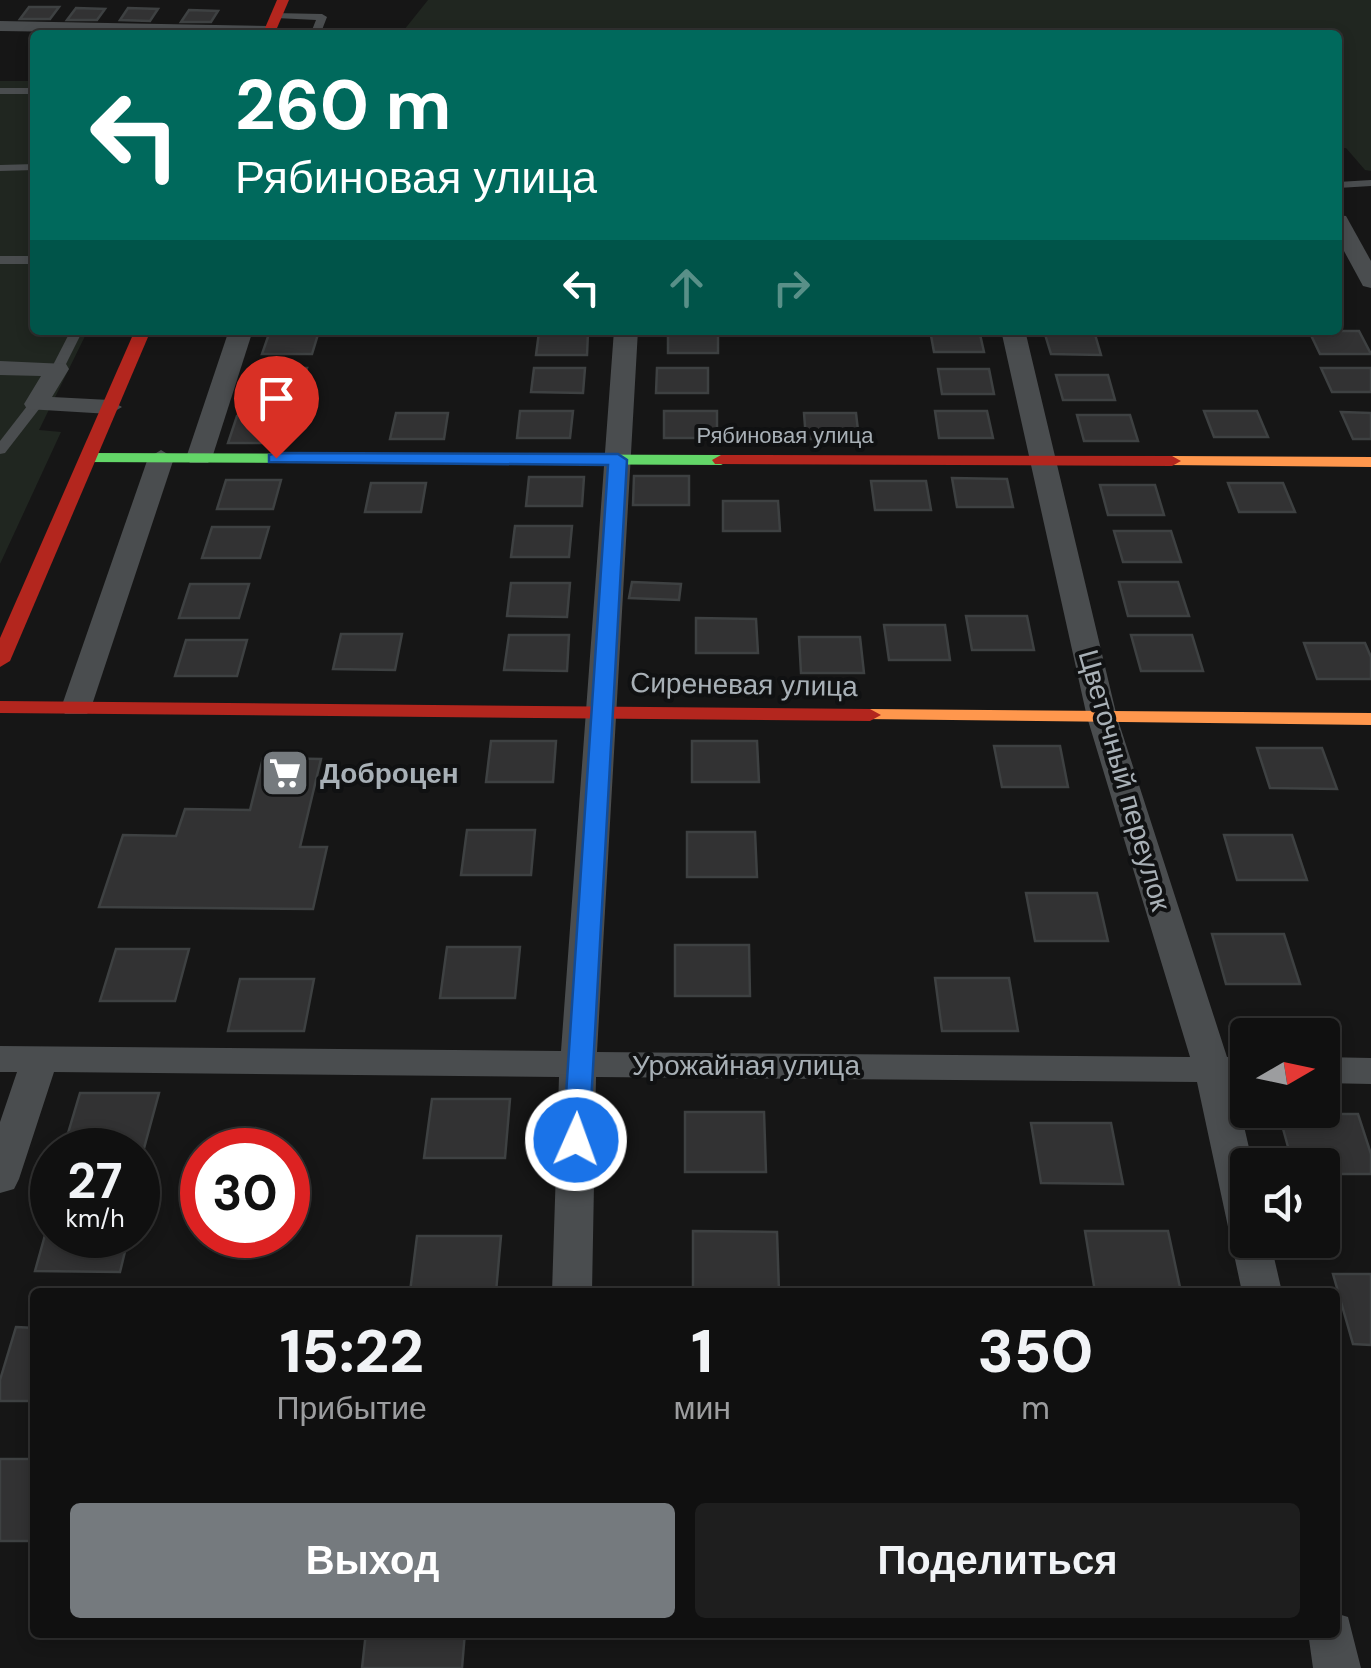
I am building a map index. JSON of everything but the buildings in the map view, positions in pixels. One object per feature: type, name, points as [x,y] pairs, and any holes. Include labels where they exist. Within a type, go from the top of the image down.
[{"type":"street","points":[[0,26],[274,20]]},
{"type":"street","points":[[1342,228],[1370,278]]},
{"type":"street","points":[[1342,276],[1370,278]]},
{"type":"street","points":[[0,661],[141,335]]},
{"type":"street","points":[[200,458],[239,335]]},
{"type":"street","points":[[572,1288],[578,1064],[626,335]]},
{"type":"street","name":"Цветочный переулок","points":[[1013,335],[1102,717],[1230,1069]]},
{"type":"street","points":[[0,368],[57,369],[36,404],[110,407]]},
{"type":"street","name":"Рябиновая улица","points":[[88,458],[1371,462]]},
{"type":"street","points":[[76,708],[161,458]]},
{"type":"street","name":"Сиреневая улица","points":[[0,707],[1371,719]]},
{"type":"street","points":[[0,1179],[15,1059]]},
{"type":"street","name":"Урожайная улица","points":[[15,1059],[1230,1069]]},
{"type":"street","points":[[1340,1070],[1371,1071]]},
{"type":"street","points":[[1254,1258],[1261,1288]]},
{"type":"street","points":[[1332,1638],[1336,1668]]},
{"type":"lane","points":[[274,20],[322,17],[318,30]]},
{"type":"lane","points":[[0,91],[30,90]]},
{"type":"lane","points":[[0,168],[30,167]]},
{"type":"lane","points":[[1342,185],[1371,183]]},
{"type":"lane","points":[[0,260],[30,260]]},
{"type":"lane","points":[[57,369],[74,335]]},
{"type":"lane","points":[[0,450],[36,404]]},
{"type":"shaded area","points":[[428,0],[1371,0],[1371,171],[1342,148],[1342,30],[404,30]]},
{"type":"shaded area","points":[[0,81],[30,81],[30,335],[86,335],[39,430],[61,432],[0,564]]},
{"type":"traffic: fast","points":[[88,458],[721,460]]},
{"type":"traffic: slow","points":[[1172,461],[1371,462]]},
{"type":"traffic: slow","points":[[870,715],[1371,719]]},
{"type":"traffic: jam","points":[[270,30],[283,0]]},
{"type":"traffic: jam","points":[[0,661],[141,335]]},
{"type":"traffic: jam","points":[[721,460],[1172,461]]},
{"type":"traffic: jam","points":[[0,707],[870,715]]},
{"type":"place","name":"Доброцен","points":[[285,773]]},
{"type":"route","points":[[276,458],[618,460],[576,1140]]}]
